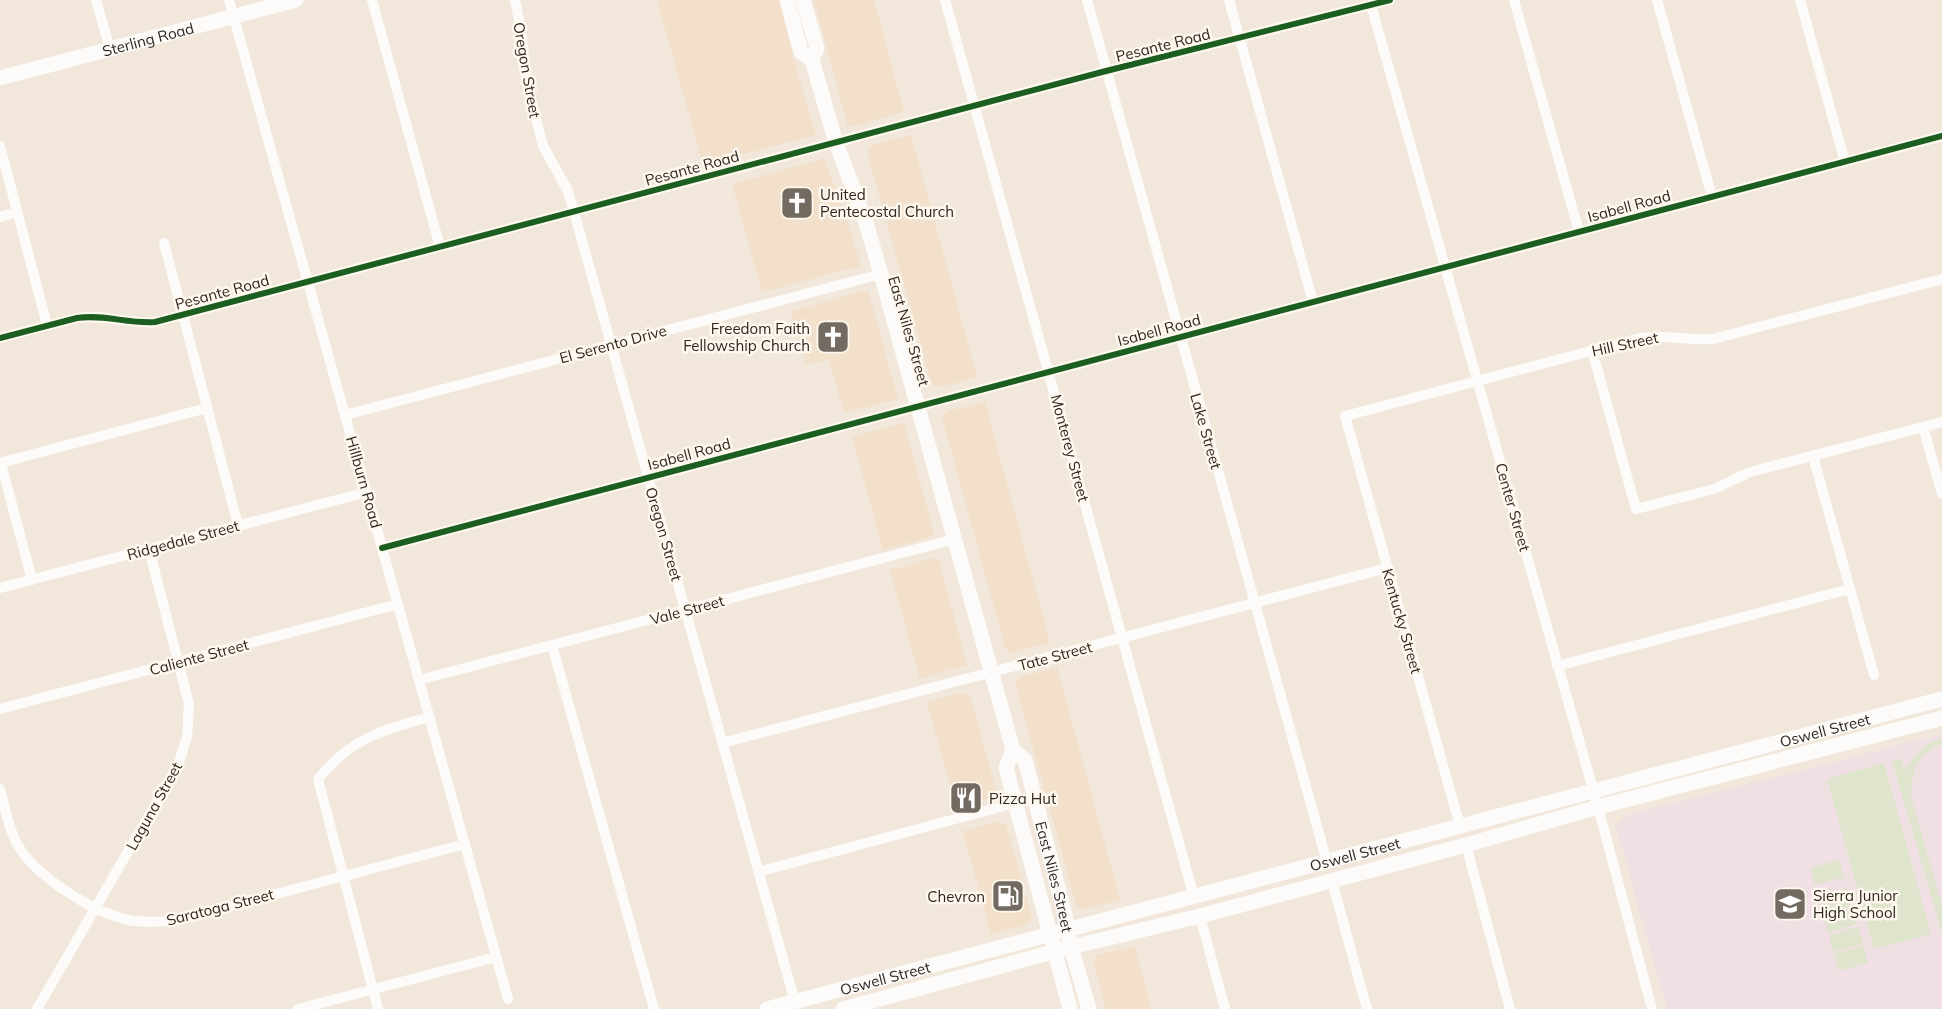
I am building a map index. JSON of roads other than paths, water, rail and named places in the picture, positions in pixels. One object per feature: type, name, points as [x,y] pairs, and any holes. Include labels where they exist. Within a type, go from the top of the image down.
[{"type":"main road","name":"Sterling Road","points":[[0,78],[296,0]]},
{"type":"main road","name":"East Niles Street","points":[[787,0],[801,52],[812,60],[836,143],[866,223],[881,274],[992,672],[1012,750],[1006,768],[1070,1009]]},
{"type":"main road","name":"East Niles Street","points":[[803,0],[817,48],[812,60]]},
{"type":"main road","name":"Oswell Street","points":[[767,1009],[799,1007],[895,976],[1942,699]]},
{"type":"main road","name":"Oswell Street","points":[[843,1009],[1071,946],[1332,881],[1598,807],[1942,718]]},
{"type":"main road","name":"East Niles Street","points":[[1012,750],[1025,760],[1064,911],[1067,931],[1089,1009]]},
{"type":"street","points":[[96,0],[110,49]]},
{"type":"street","name":"Hillburn Road","points":[[229,0],[508,999]]},
{"type":"street","points":[[372,0],[440,247]]},
{"type":"street","name":"Oregon Street","points":[[514,0],[522,36],[526,79],[543,146],[568,191],[758,872],[799,1007]]},
{"type":"street","name":"Monterey Street","points":[[945,0],[1194,897]]},
{"type":"street","name":"Lake Street","points":[[1087,0],[1326,862]]},
{"type":"street","points":[[1230,0],[1313,302]]},
{"type":"street","name":"Pesante Road","points":[[0,338],[90,316],[141,323],[155,322],[1106,71],[1389,0]]},
{"type":"street","points":[[1514,0],[1579,232]]},
{"type":"street","points":[[1658,0],[1712,197]]},
{"type":"street","points":[[1800,0],[1845,162]]},
{"type":"street","name":"Center Street","points":[[1371,5],[1598,807],[1652,1009]]},
{"type":"street","name":"Isabell Road","points":[[382,548],[1942,136]]},
{"type":"street","points":[[0,146],[47,325]]},
{"type":"street","points":[[0,217],[17,212]]},
{"type":"street","points":[[164,243],[238,525]]},
{"type":"street","name":"El Serento Drive","points":[[345,415],[881,274]]},
{"type":"street","name":"Hill Street","points":[[1345,416],[1653,336],[1713,339],[1942,279]]},
{"type":"street","points":[[1592,350],[1636,509],[1713,489],[1750,472],[1942,422]]},
{"type":"street","points":[[32,580],[1,463],[207,408]]},
{"type":"street","name":"Kentucky Street","points":[[1345,416],[1460,826]]},
{"type":"street","points":[[1923,427],[1942,494]]},
{"type":"street","points":[[1813,456],[1874,675]]},
{"type":"street","name":"Ridgedale Street","points":[[0,588],[367,492]]},
{"type":"street","name":"Vale Street","points":[[419,680],[955,539]]},
{"type":"street","name":"Laguna Street","points":[[37,1009],[97,908],[178,765],[184,750],[189,704],[149,549]]},
{"type":"street","name":"Tate Street","points":[[722,743],[1387,568]]},
{"type":"street","points":[[1557,666],[1850,589]]},
{"type":"street","name":"Caliente Street","points":[[0,709],[398,604]]},
{"type":"street","points":[[552,645],[654,1009]]},
{"type":"street","points":[[378,1009],[318,779],[329,765],[357,742],[386,729],[430,717]]},
{"type":"street","name":"Saratoga Street","points":[[0,789],[11,829],[25,856],[50,880],[97,908],[129,920],[174,921],[465,844]]},
{"type":"street","points":[[758,872],[1015,803]]},
{"type":"street","points":[[1466,845],[1510,1009]]},
{"type":"street","points":[[1332,881],[1367,1009]]},
{"type":"street","points":[[1200,915],[1225,1009]]},
{"type":"street","points":[[298,1009],[496,957]]},
{"type":"place","name":"United Pentecostal Church","points":[[797,203]]},
{"type":"place","name":"Freedom Faith Fellowship Church","points":[[833,337]]},
{"type":"place","name":"Pizza Hut","points":[[966,798]]},
{"type":"place","name":"Chevron","points":[[1008,896]]},
{"type":"place","name":"Sierra Junior High School","points":[[1790,904]]}]
